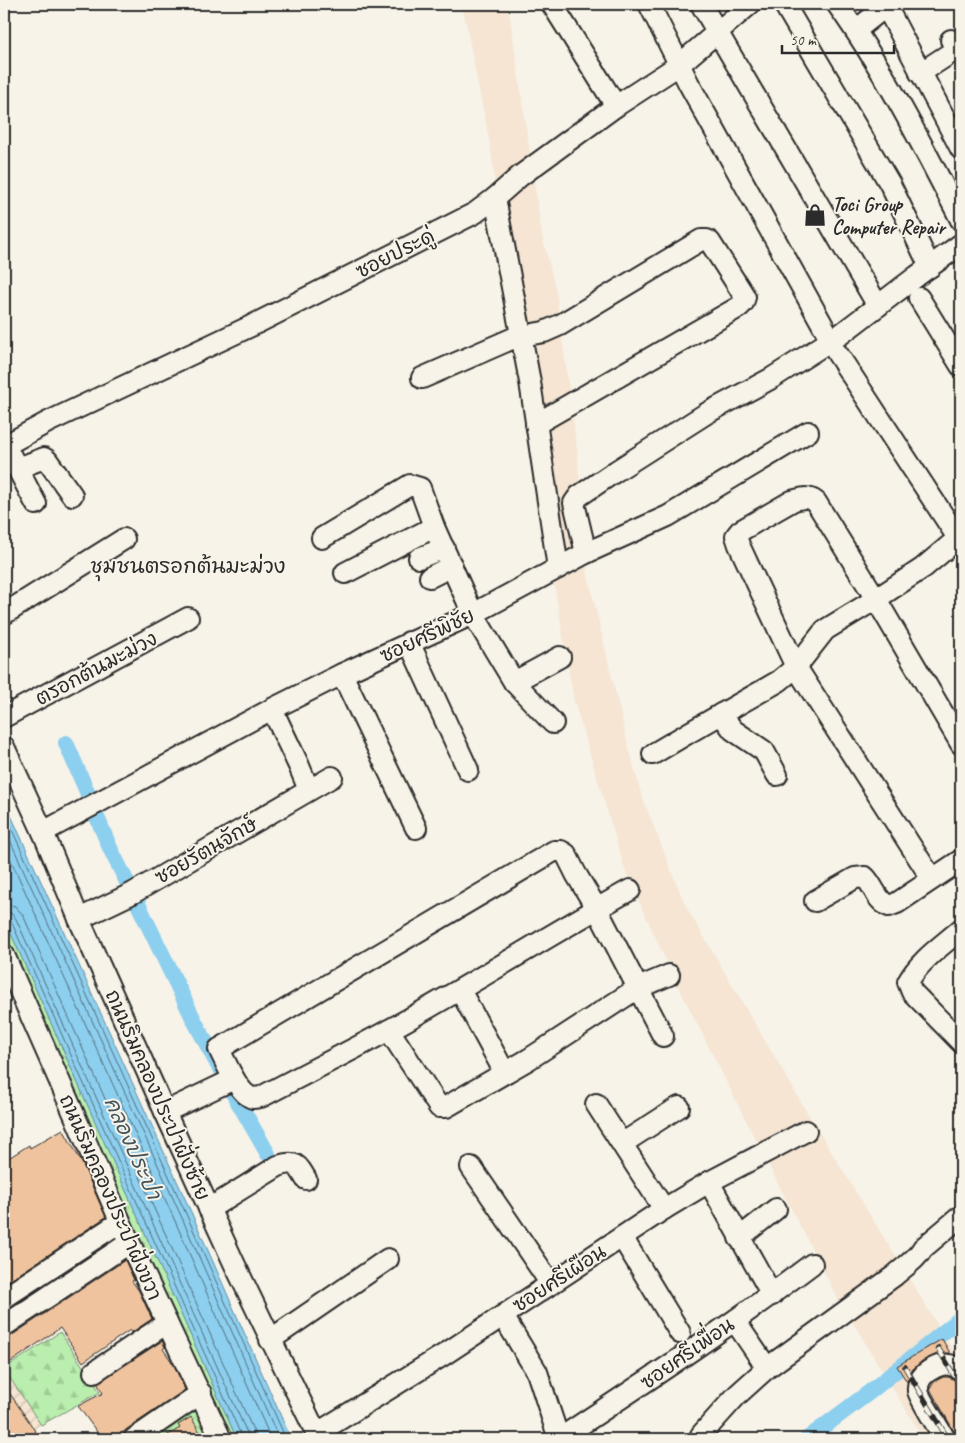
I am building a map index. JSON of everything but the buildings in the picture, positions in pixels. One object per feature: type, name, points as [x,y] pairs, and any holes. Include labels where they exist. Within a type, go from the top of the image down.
[{"type":"street","points":[[552,4],[616,106]]},
{"type":"street","points":[[649,4],[679,65],[834,347],[960,537],[923,568],[825,630],[796,667],[779,681],[653,754]]},
{"type":"street","points":[[701,4],[878,306]]},
{"type":"street","name":"ซอยประดู่","points":[[5,445],[48,422],[251,326],[475,213],[520,176],[616,106],[679,65],[750,4]]},
{"type":"street","points":[[784,4],[890,184],[930,267]]},
{"type":"street","points":[[837,4],[856,30],[903,110],[961,220]]},
{"type":"street","points":[[856,30],[887,5],[920,73],[961,150]]},
{"type":"street","points":[[920,73],[957,49],[951,40]]},
{"type":"street","points":[[495,198],[536,424],[558,568]]},
{"type":"street","points":[[422,378],[521,336],[544,332],[560,325],[702,240],[710,242],[745,297],[743,303],[536,424]]},
{"type":"street","points":[[586,553],[574,503],[579,496],[707,413],[834,347],[878,306],[961,244]]},
{"type":"street","points":[[918,298],[961,366]]},
{"type":"street","name":"ซอยศรีพิชัย","points":[[43,832],[272,709],[342,674],[473,614],[586,553],[668,516],[808,432]]},
{"type":"street","points":[[5,445],[36,504]]},
{"type":"street","points":[[18,468],[44,458],[72,495]]},
{"type":"street","points":[[322,538],[410,484],[420,488],[434,526],[473,614],[514,682],[554,723]]},
{"type":"street","points":[[932,879],[796,667],[738,545],[736,536],[740,531],[792,501],[800,498],[812,499],[816,502],[876,599],[961,744]]},
{"type":"street","points":[[344,573],[434,526]]},
{"type":"street","points":[[4,614],[124,539]]},
{"type":"street","points":[[419,558],[444,548]]},
{"type":"street","points":[[430,577],[452,566]]},
{"type":"street","name":"ตรอกต้นมะม่วง","points":[[4,717],[188,618]]},
{"type":"street","points":[[410,642],[468,770]]},
{"type":"street","points":[[514,682],[560,657]]},
{"type":"street","points":[[342,674],[416,828]]},
{"type":"street","points":[[272,709],[309,790]]},
{"type":"street","points":[[721,714],[733,730],[764,751],[777,775]]},
{"type":"street","name":"ถนนริมคลองประปาฝั่งซ้าย","points":[[4,748],[43,832],[79,919],[209,1209],[317,1436]]},
{"type":"street","name":"ซอยรัตนจักษ์","points":[[79,919],[133,893],[332,777]]},
{"type":"street","points":[[630,890],[597,909],[460,990],[389,1030],[261,1097],[252,1098],[245,1093],[234,1079],[219,1049],[554,851],[561,851],[566,854],[597,909],[663,1036]]},
{"type":"street","points":[[814,901],[855,878],[865,877],[883,904],[890,906],[961,860]]},
{"type":"street","points":[[961,929],[922,963],[914,971],[908,982],[912,992],[961,1042]]},
{"type":"street","name":"ถนนริมคลองประปาฝั่งขวา","points":[[4,954],[120,1222],[221,1439]]},
{"type":"street","points":[[389,1030],[439,1107],[446,1107],[505,1073],[638,988],[669,975]]},
{"type":"street","points":[[460,990],[505,1073]]},
{"type":"street","points":[[165,1112],[234,1079]]},
{"type":"street","points":[[596,1104],[664,1210]]},
{"type":"street","points":[[622,1143],[679,1108]]},
{"type":"street","name":"ซอยศรีเผือน","points":[[317,1436],[664,1210],[709,1182],[806,1131]]},
{"type":"street","points":[[209,1209],[278,1166],[288,1162],[298,1166],[306,1179]]},
{"type":"street","points":[[471,1167],[551,1284]]},
{"type":"street","points":[[709,1182],[772,1295]]},
{"type":"street","points":[[739,1238],[776,1209]]},
{"type":"street","points":[[701,1435],[737,1395],[767,1368],[894,1276],[913,1260],[923,1248],[961,1216]]},
{"type":"street","points":[[4,1298],[120,1222]]},
{"type":"street","points":[[622,1237],[680,1333]]},
{"type":"street","points":[[4,1326],[130,1243]]},
{"type":"street","points":[[270,1340],[388,1259]]},
{"type":"street","name":"ซอยศรีเพื่อน","points":[[559,1439],[658,1374],[772,1295],[812,1264]]},
{"type":"street","points":[[503,1316],[537,1372],[559,1439]]},
{"type":"street","points":[[94,1372],[167,1323]]},
{"type":"street","points":[[739,1328],[767,1368]]},
{"type":"street","points":[[945,1439],[918,1393],[919,1382],[926,1372],[942,1364],[952,1365],[961,1370]]},
{"type":"street","points":[[134,1439],[201,1393]]},
{"type":"shaded area","points":[[462,4],[508,4],[542,236],[556,292],[577,450],[587,572],[642,797],[685,905],[814,1124],[961,1363],[961,1439],[924,1439],[836,1295],[675,980],[626,873],[574,701],[535,470],[490,144]]},
{"type":"shaded area","points":[[4,1370],[41,1425],[34,1429],[41,1439],[4,1439]]},
{"type":"green space","points":[[4,918],[237,1439],[226,1439],[4,939]]},
{"type":"green space","points":[[60,1332],[100,1392],[41,1425],[4,1369]]},
{"type":"green space","points":[[200,1407],[214,1439],[151,1439]]},
{"type":"water","name":"คลองประปา","points":[[4,800],[192,1214],[291,1439],[237,1439],[4,918]]},
{"type":"waterway","points":[[66,743],[88,794]]},
{"type":"waterway","points":[[97,817],[127,882]]},
{"type":"waterway","points":[[138,904],[219,1067]]},
{"type":"waterway","points":[[233,1093],[268,1154]]},
{"type":"waterway","points":[[807,1439],[871,1391],[961,1318]]},
{"type":"railway","points":[[938,1348],[961,1387]]},
{"type":"railway","points":[[905,1367],[948,1439]]},
{"type":"place","name":"Toci Group Computer Repair","points":[[815,215]]},
{"type":"district","name":"ชุมชนตรอกต้นมะม่วง","points":[[188,566]]}]
